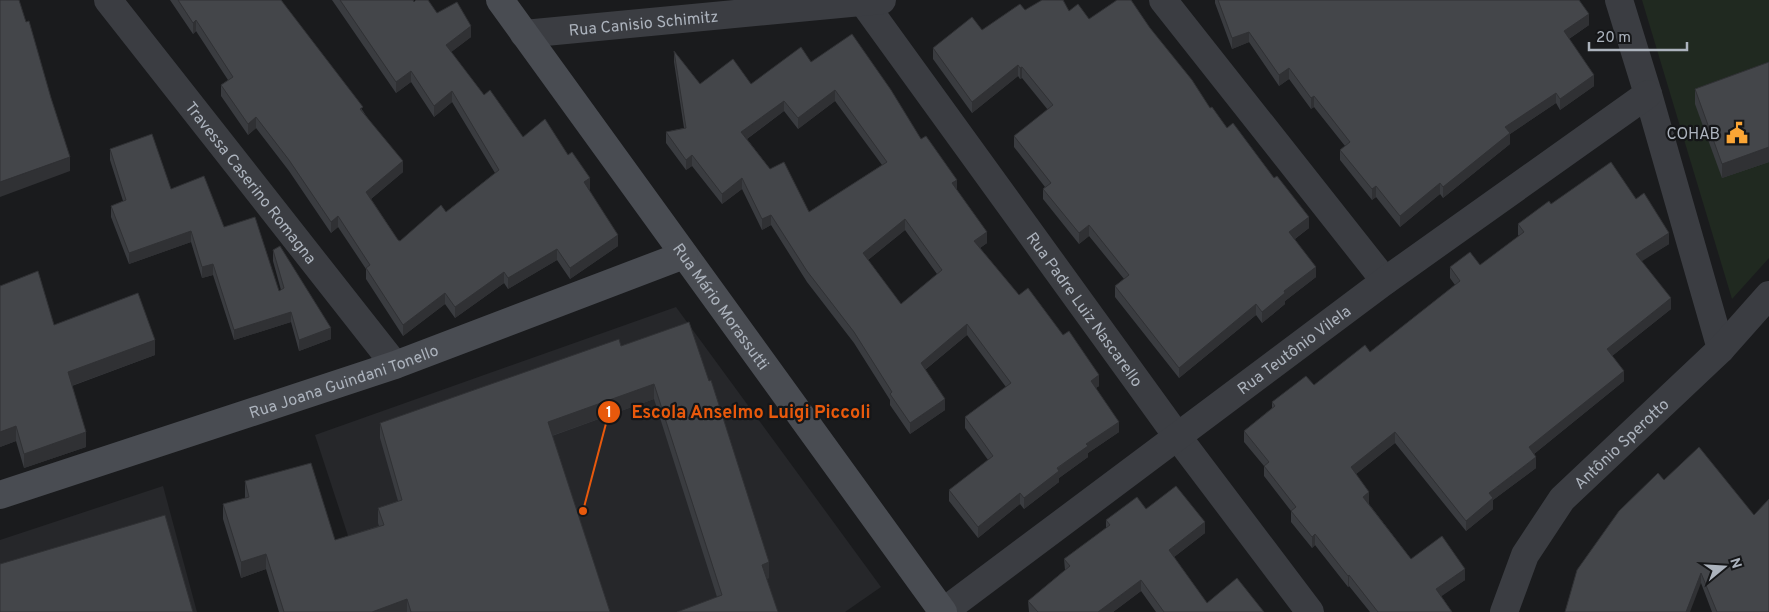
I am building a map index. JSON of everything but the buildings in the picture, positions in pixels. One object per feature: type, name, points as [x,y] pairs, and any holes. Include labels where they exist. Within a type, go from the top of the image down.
[{"type":"main road","name":"Rua Mário Morassutti","points":[[500,0],[943,612]]},
{"type":"main road","name":"Rua Joana Guindani Tonello","points":[[0,495],[394,365],[684,256]]},
{"type":"street","name":"Travessa Caserino Romagna","points":[[108,0],[394,365]]},
{"type":"street","points":[[1163,0],[1385,281]]},
{"type":"street","points":[[1619,0],[1721,349]]},
{"type":"street","name":"Rua Canisio Schimitz","points":[[524,34],[872,1]]},
{"type":"street","name":"Rua Padre Luiz Nascarello","points":[[872,1],[1177,436],[1310,612]]},
{"type":"street","name":"Rua Teutônio Vilela","points":[[943,612],[1385,281],[1648,94]]},
{"type":"street","name":"Antônio Sperotto","points":[[1504,612],[1525,555],[1562,499],[1721,349],[1769,295]]},
{"type":"shaded area","points":[[1642,0],[1769,0],[1769,258],[1732,299]]},
{"type":"shaded area","points":[[676,307],[881,587],[845,612],[373,612],[315,435]]},
{"type":"shaded area","points":[[163,486],[197,612],[0,612],[0,540]]},
{"type":"place","name":"COHAB","points":[[1737,133]]},
{"type":"place","name":"Escola Anselmo Luigi Piccoli","points":[[583,511]]}]
